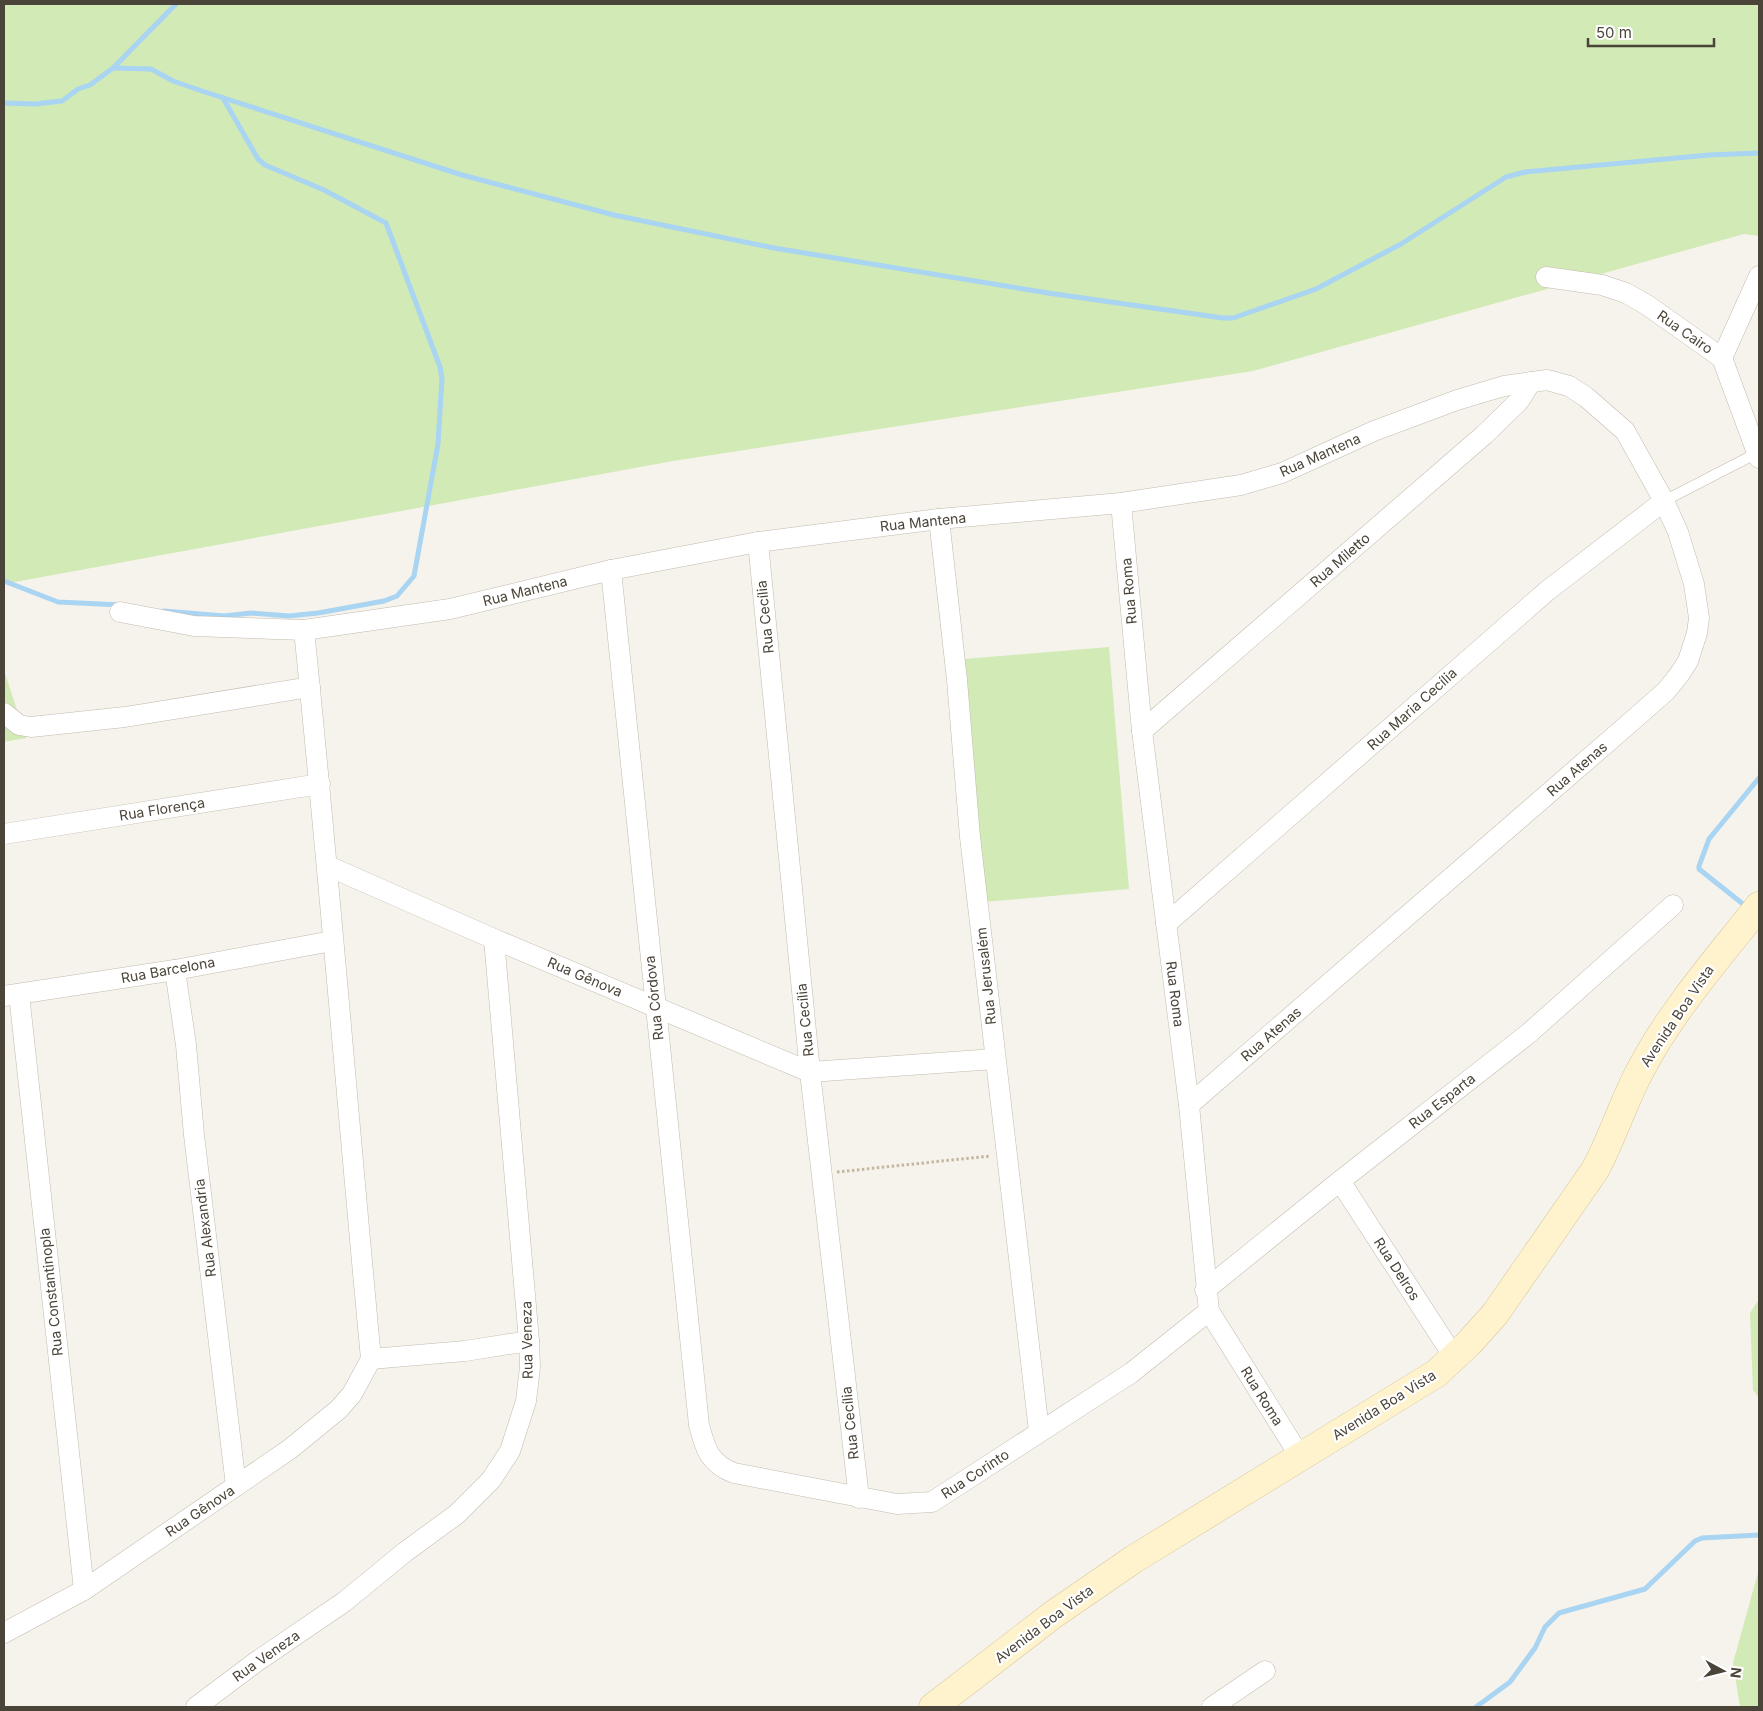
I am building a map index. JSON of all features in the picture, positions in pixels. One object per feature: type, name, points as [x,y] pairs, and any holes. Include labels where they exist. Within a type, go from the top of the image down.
[{"type":"street","points":[[1722,358],[1759,276]]},
{"type":"street","name":"Rua Cairo","points":[[1546,277],[1602,285],[1626,293],[1647,304],[1722,358],[1758,456]]},
{"type":"street","name":"Rua Atenas","points":[[1189,1105],[1632,721],[1680,675],[1695,645],[1699,618],[1698,603],[1688,559],[1664,501],[1634,445],[1618,423],[1586,396],[1563,384],[1548,380],[1532,382]]},
{"type":"street","name":"Rua Mantena","points":[[120,612],[194,626],[304,630],[450,609],[610,570],[758,542],[939,519],[1121,504],[1241,485],[1268,478],[1374,430],[1448,403],[1504,386],[1532,382]]},
{"type":"street","name":"Rua Miletto","points":[[1142,731],[1484,435],[1519,401],[1532,382]]},
{"type":"street","name":"Rua Maria Cecília","points":[[1166,924],[1547,591],[1664,501]]},
{"type":"street","name":"Rua Roma","points":[[1121,504],[1142,731],[1189,1105],[1205,1290],[1209,1311],[1301,1458]]},
{"type":"street","name":"Rua Jerusalém","points":[[939,519],[995,1059],[1040,1431]]},
{"type":"street","name":"Rua Cecília","points":[[758,542],[810,1072],[859,1498]]},
{"type":"street","name":"Rua Córdova","points":[[610,570],[654,1006],[700,1425]]},
{"type":"street","points":[[304,630],[328,866],[332,941],[371,1359],[465,1351],[529,1341]]},
{"type":"street","points":[[4,713],[19,725],[31,727],[125,717],[310,687]]},
{"type":"street","name":"Rua Florença","points":[[4,834],[320,784]]},
{"type":"street","name":"Rua Gênova","points":[[328,866],[494,939],[810,1072],[995,1059]]},
{"type":"street","name":"Rua Esparta","points":[[1205,1290],[1340,1181],[1528,1034],[1672,905]]},
{"type":"street","name":"Avenida Boa Vista","points":[[933,1707],[1054,1614],[1134,1559],[1437,1373],[1470,1343],[1495,1314],[1546,1242],[1602,1157],[1633,1083],[1662,1034],[1701,979],[1759,906]]},
{"type":"street","name":"Rua Veneza","points":[[198,1707],[256,1662],[344,1602],[405,1552],[457,1514],[490,1480],[510,1451],[526,1401],[530,1367],[494,939]]},
{"type":"street","name":"Rua Barcelona","points":[[12,995],[175,970],[332,941]]},
{"type":"street","name":"Rua Alexandria","points":[[175,970],[186,1045],[195,1145],[236,1486]]},
{"type":"street","name":"Rua Constantinopla","points":[[12,995],[84,1590]]},
{"type":"street","name":"Rua Delros","points":[[1340,1181],[1454,1356]]},
{"type":"street","name":"Rua Corinto","points":[[700,1425],[704,1446],[710,1458],[726,1470],[859,1498],[897,1504],[932,1502],[1131,1373],[1209,1311]]},
{"type":"street","name":"Rua Gênova","points":[[4,1633],[84,1590],[290,1449],[339,1409],[352,1394],[371,1359]]},
{"type":"street","points":[[1212,1707],[1265,1671]]},
{"type":"lane","points":[[1664,501],[1758,456]]},
{"type":"path","points":[[822,1174],[1007,1155]]},
{"type":"green space","points":[[4,4],[1759,4],[1759,236],[1744,234],[1253,371],[673,461],[4,584]]},
{"type":"green space","points":[[1109,647],[1129,889],[984,902],[964,659]]},
{"type":"green space","points":[[4,670],[26,738],[4,742]]},
{"type":"green space","points":[[1759,1299],[1759,1398],[1753,1390],[1750,1313]]},
{"type":"green space","points":[[1759,1569],[1759,1707],[1740,1707],[1733,1663]]},
{"type":"waterway","points":[[4,103],[35,104],[62,101],[78,89],[90,85],[113,68],[176,4]]},
{"type":"waterway","points":[[113,68],[151,69],[173,81],[205,92],[462,175],[614,215],[774,248],[1048,293],[1223,318],[1233,318],[1316,289],[1401,244],[1506,177],[1525,172],[1709,155],[1759,153]]},
{"type":"waterway","points":[[164,611],[224,616],[251,613],[289,616],[318,613],[384,601],[397,596],[414,576],[438,444],[442,378],[440,367],[386,223],[324,190],[265,165],[258,159],[223,98]]},
{"type":"waterway","points":[[4,581],[58,602],[121,605]]},
{"type":"waterway","points":[[1748,908],[1699,869],[1699,866],[1709,839],[1759,778]]},
{"type":"waterway","points":[[1476,1707],[1510,1682],[1535,1648],[1545,1627],[1559,1613],[1645,1589],[1695,1541],[1702,1538],[1759,1535]]}]
